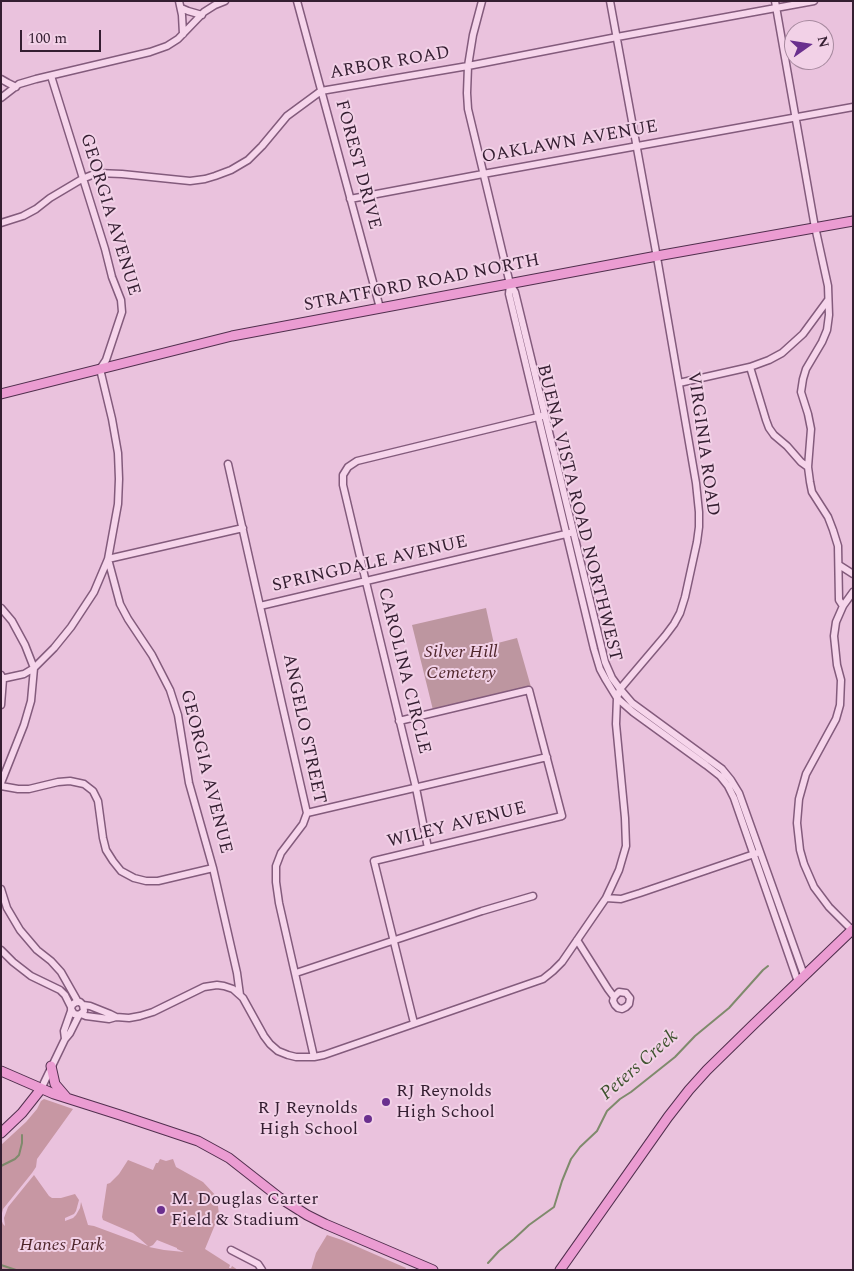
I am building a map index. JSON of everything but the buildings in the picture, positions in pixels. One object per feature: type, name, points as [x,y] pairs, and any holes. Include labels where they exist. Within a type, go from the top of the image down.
[{"type":"main road","name":"STRATFORD ROAD NORTH","points":[[1,394],[232,336],[853,221]]},
{"type":"main road","points":[[560,1270],[689,1090],[707,1070],[852,930]]},
{"type":"main road","points":[[51,1066],[54,1084],[67,1098]]},
{"type":"main road","points":[[1,1071],[40,1089],[198,1141],[229,1158],[280,1198],[307,1215],[433,1270]]},
{"type":"main road","points":[[1,1133],[22,1113],[40,1089]]},
{"type":"street","points":[[1,98],[19,84],[150,52],[167,46],[178,39],[202,14],[225,1]]},
{"type":"street","name":"FOREST DRIVE","points":[[297,1],[380,308]]},
{"type":"street","points":[[482,1],[473,35],[468,66],[468,109],[510,284],[515,292],[570,533]]},
{"type":"street","name":"VIRGINIA ROAD","points":[[240,994],[264,1036],[274,1048],[284,1054],[300,1058],[314,1057],[336,1051],[543,979],[562,962],[606,898],[619,870],[626,846],[616,724],[617,698],[620,689],[665,636],[680,614],[699,527],[698,504],[679,384],[610,1]]},
{"type":"street","name":"ARBOR ROAD","points":[[1,223],[23,216],[82,178],[97,172],[190,181],[205,179],[231,170],[248,160],[287,116],[321,91],[468,66],[776,5],[814,1]]},
{"type":"street","points":[[180,4],[188,11],[202,14]]},
{"type":"street","points":[[180,4],[183,34]]},
{"type":"street","points":[[776,5],[828,286],[829,315],[827,330],[806,369],[801,392],[811,429],[808,467],[810,482],[812,492],[834,530],[838,546],[839,600],[843,606]]},
{"type":"street","name":"GEORGIA AVENUE","points":[[52,76],[122,306],[122,312],[106,360],[100,369],[118,453],[118,504],[108,559],[120,604],[152,655],[170,690],[178,715],[189,783],[213,868],[240,994]]},
{"type":"street","points":[[1,79],[16,86]]},
{"type":"street","name":"OAKLAWN AVENUE","points":[[350,200],[853,107]]},
{"type":"street","points":[[679,384],[750,367],[782,353],[803,334],[829,299]]},
{"type":"street","points":[[750,367],[766,420],[774,436],[808,467]]},
{"type":"street","name":"CAROLINA CIRCLE","points":[[428,848],[416,788],[343,485],[343,475],[348,467],[356,461],[542,416]]},
{"type":"street","name":"SPRINGDALE AVENUE","points":[[228,464],[260,606],[570,533]]},
{"type":"street","points":[[1,705],[2,678],[24,674],[34,668],[54,648],[71,627],[94,592],[108,559],[243,528]]},
{"type":"street","name":"BUENA VISTA ROAD NORTHWEST","points":[[570,533],[605,662],[612,678],[632,703],[722,769],[739,793],[757,853],[801,979]]},
{"type":"street","name":"BUENA VISTA ROAD NORTHWEST","points":[[570,533],[598,662],[606,680],[617,698],[633,712],[720,776],[734,798],[757,853]]},
{"type":"street","points":[[839,565],[853,574]]},
{"type":"street","points":[[852,930],[829,907],[814,887],[800,850],[797,823],[799,799],[806,774],[836,720],[840,705],[841,680],[837,665],[834,636],[836,622],[843,606],[853,592]]},
{"type":"street","name":"ANGELO STREET","points":[[260,606],[308,813],[303,824],[281,853],[276,866],[276,882],[279,903],[314,1057]]},
{"type":"street","points":[[1,608],[12,622],[25,645],[34,668],[31,701],[1,785],[18,789],[29,789],[58,782],[70,781],[84,784],[93,791],[98,802],[106,850],[121,871],[134,878],[158,881],[213,868]]},
{"type":"street","points":[[308,813],[547,757],[529,690],[399,721]]},
{"type":"street","name":"WILEY AVENUE","points":[[414,1023],[374,861],[562,816],[547,757]]},
{"type":"street","points":[[606,898],[621,899],[757,853]]},
{"type":"street","points":[[1,889],[8,908],[20,930],[37,950],[61,972],[84,1009],[65,1039],[40,1089]]},
{"type":"street","points":[[296,973],[533,896]]},
{"type":"street","points":[[577,940],[614,997]]},
{"type":"street","points":[[1,950],[31,976],[60,990],[65,995],[74,1014],[110,1019],[116,1017]]},
{"type":"street","points":[[50,985],[58,984],[61,980],[61,972]]},
{"type":"street","points":[[65,1039],[64,1031],[74,1002],[90,1006],[116,1017],[129,1018],[147,1014],[208,986],[224,986],[240,994]]},
{"type":"street","points":[[231,1250],[258,1264],[262,1270]]},
{"type":"green space","name":"Silver Hill Cemetery","points":[[486,608],[494,644],[517,638],[531,687],[433,710],[412,625]]},
{"type":"green space","points":[[44,1099],[73,1109],[37,1159],[36,1167],[32,1173],[3,1209],[1,1217],[1,1145],[26,1122]]},
{"type":"green space","name":"Hanes Park","points":[[160,1159],[166,1161],[173,1159],[176,1167],[203,1182],[217,1197],[219,1215],[205,1249],[230,1265],[229,1268],[232,1266],[238,1270],[1,1270],[1,1219],[5,1226],[4,1218],[8,1207],[34,1175],[52,1198],[61,1198],[75,1194],[79,1200],[76,1211],[65,1218],[65,1221],[76,1215],[81,1202],[88,1225],[148,1246],[133,1233],[103,1220],[102,1217],[107,1184],[119,1174],[128,1160],[153,1170],[156,1163]],"holes":[[[157,1240],[184,1252],[149,1247]]]},
{"type":"green space","points":[[327,1235],[406,1268],[405,1270],[311,1270],[316,1253]]},
{"type":"waterway","name":"Peters Creek","points":[[488,1263],[529,1225],[554,1207],[571,1159],[580,1147],[597,1131],[607,1111],[675,1057],[695,1036],[729,1008],[768,966]]},
{"type":"waterway","points":[[1,1166],[19,1155],[22,1135]]},
{"type":"waterway","name":"Peters Creek","points":[[1,1265],[16,1270]]},
{"type":"place","name":"RJ Reynolds High School","points":[[386,1102]]},
{"type":"place","name":"R J Reynolds High School","points":[[368,1119]]},
{"type":"place","name":"M. Douglas Carter Field & Stadium","points":[[161,1210]]}]
